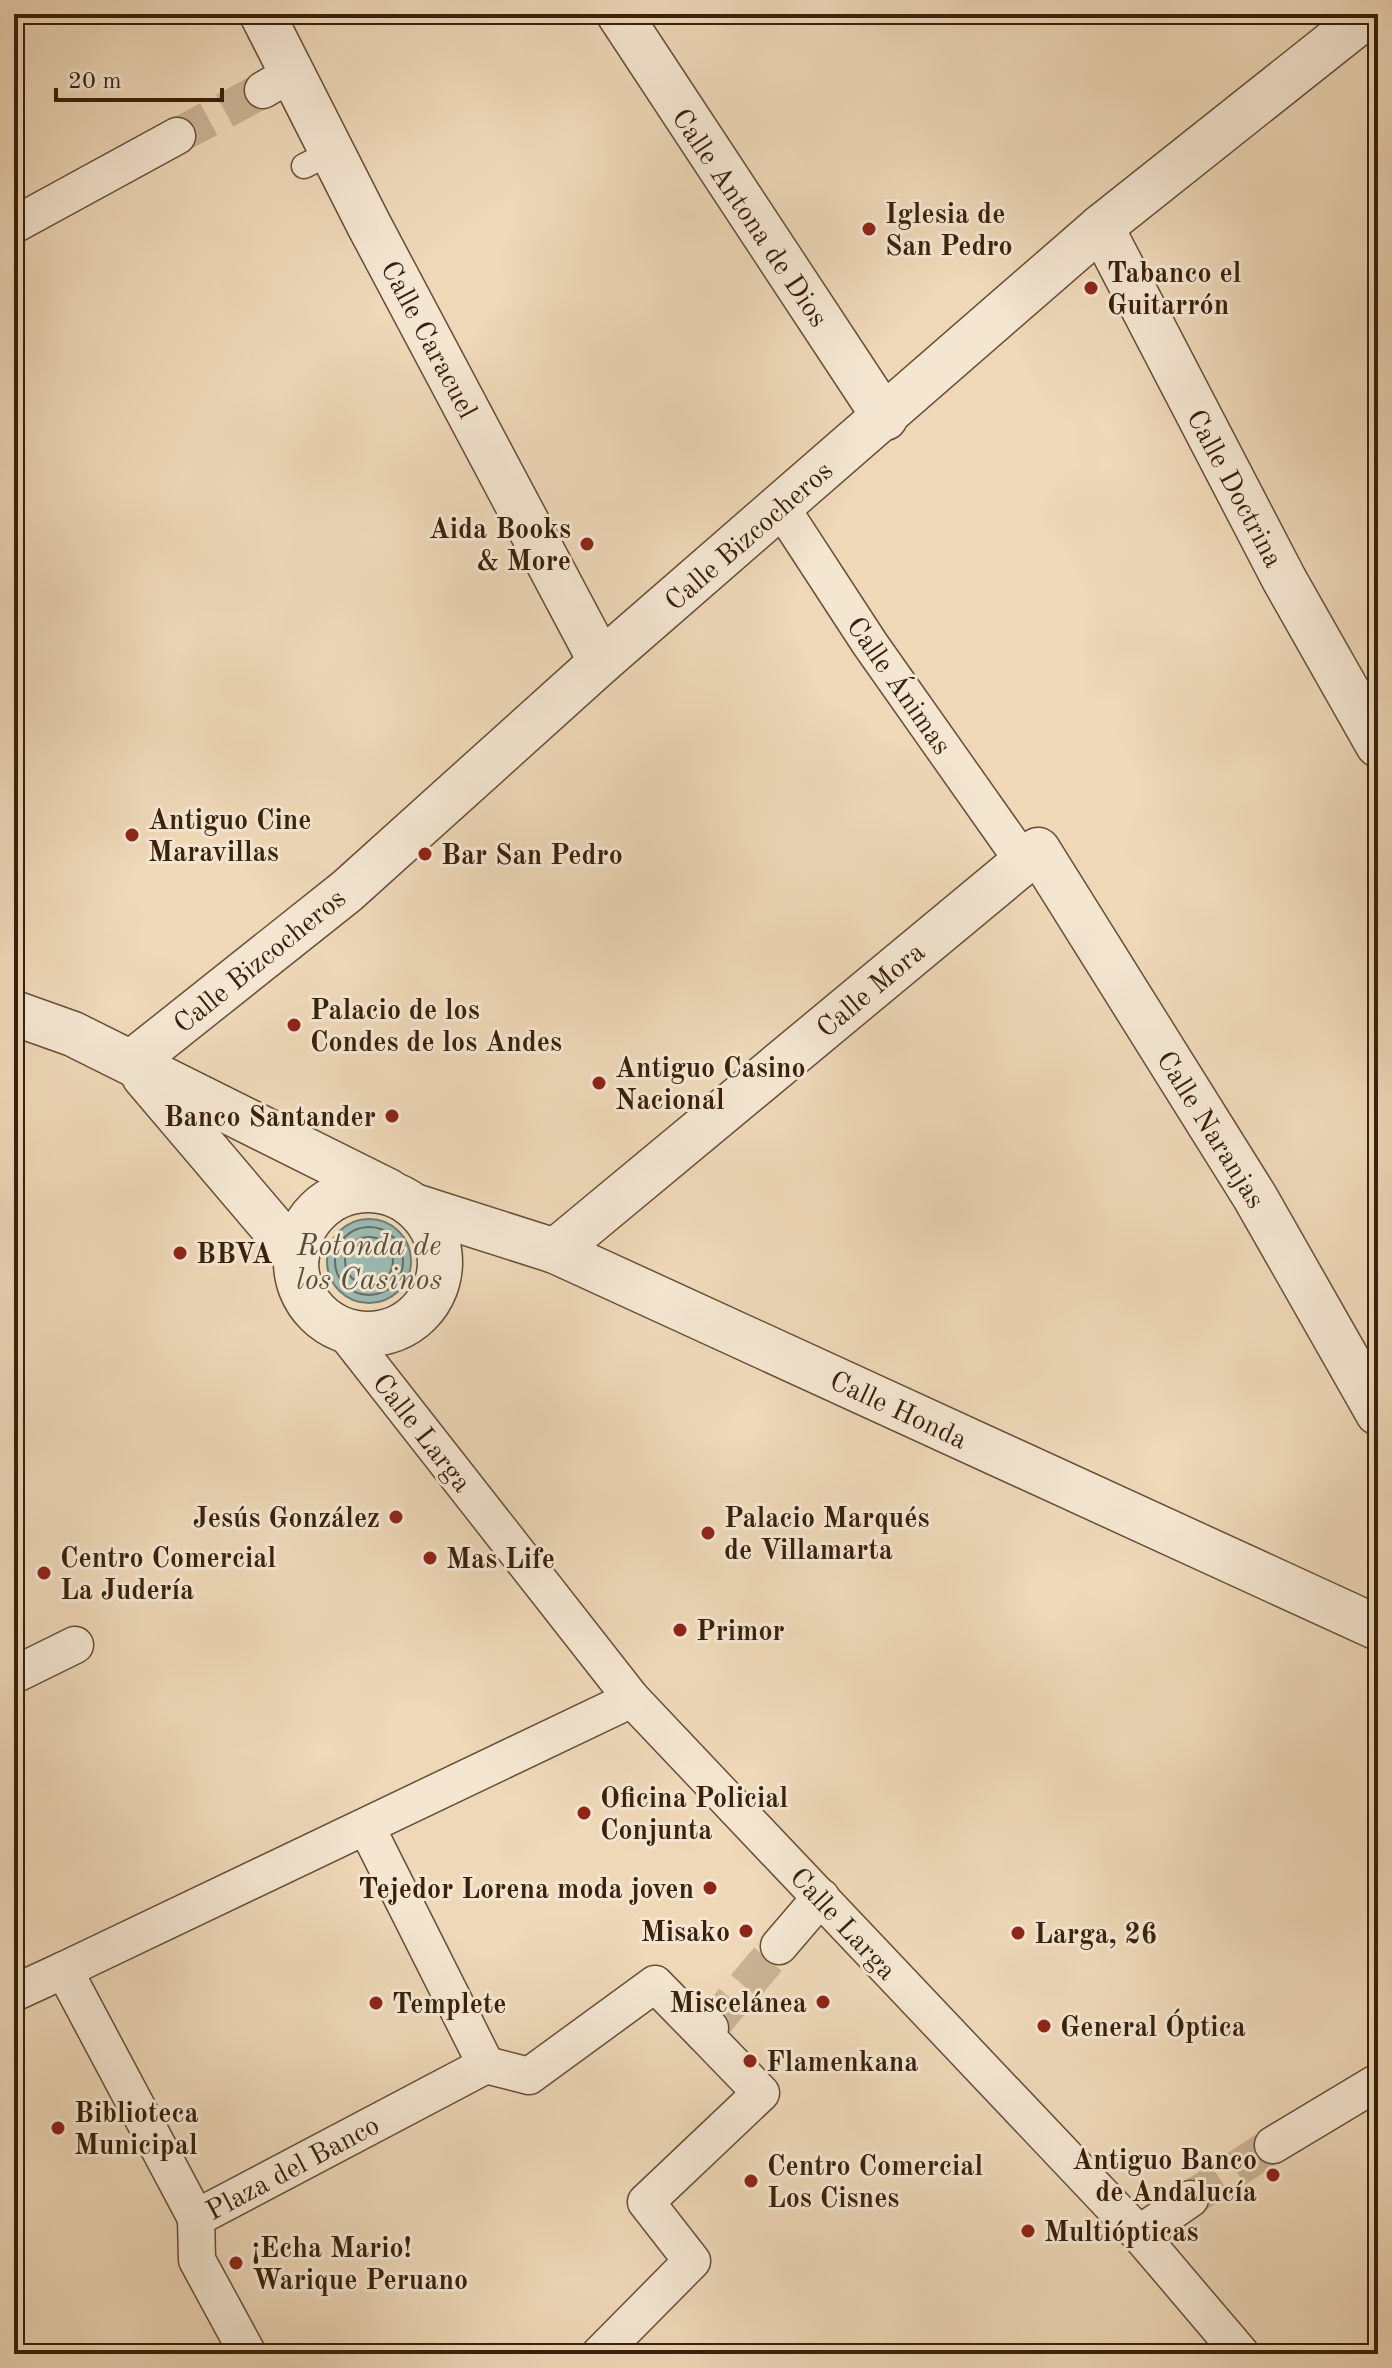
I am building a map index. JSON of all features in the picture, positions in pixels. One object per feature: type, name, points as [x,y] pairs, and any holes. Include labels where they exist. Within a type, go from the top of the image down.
[{"type":"street","name":"Calle Caracuel","points":[[262,14],[278,82],[318,159],[601,662]]},
{"type":"street","name":"Calle Antona de Dios","points":[[619,14],[885,418]]},
{"type":"street","name":"Calle Bizcocheros","points":[[132,1062],[347,891],[601,662],[1101,227],[1369,14]]},
{"type":"street","points":[[14,225],[177,136]]},
{"type":"street","name":"Calle Doctrina","points":[[1101,227],[1284,579],[1378,745]]},
{"type":"street","name":"Calle Ánimas","points":[[780,506],[870,644],[1030,856]]},
{"type":"street","name":"Calle Mora","points":[[555,1251],[1030,856]]},
{"type":"street","name":"Calle Naranjas","points":[[1030,856],[1255,1197],[1378,1413]]},
{"type":"street","points":[[14,1013],[73,1034],[132,1062],[404,1200],[431,1225],[440,1247],[441,1272],[433,1295],[419,1314],[400,1328],[377,1335],[331,1326],[314,1310],[301,1290],[297,1256],[307,1223],[324,1205],[345,1194],[369,1190],[404,1200]]},
{"type":"street","points":[[132,1062],[297,1256]]},
{"type":"street","name":"Calle Honda","points":[[404,1200],[555,1251],[1378,1628]]},
{"type":"street","name":"Calle Larga","points":[[342,1329],[632,1699],[1139,2234],[1241,2354]]},
{"type":"street","points":[[14,1675],[75,1645]]},
{"type":"street","points":[[14,1993],[367,1828],[632,1699]]},
{"type":"street","points":[[367,1828],[486,2065],[529,2076],[655,1984],[707,2031],[761,2093],[646,2202],[692,2261],[600,2354]]},
{"type":"street","points":[[779,1946],[821,1897]]},
{"type":"street","name":"Plaza del Banco","points":[[64,1970],[196,2218],[486,2065]]},
{"type":"street","points":[[1273,2145],[1378,2082]]},
{"type":"street","points":[[1139,2234],[1190,2199]]},
{"type":"street","points":[[196,2218],[197,2260],[248,2354]]},
{"type":"water","name":"Rotonda de los Casinos","points":[[369,1219],[385,1222],[399,1231],[408,1245],[411,1261],[408,1277],[399,1291],[385,1300],[369,1303],[353,1300],[339,1291],[330,1277],[327,1261],[330,1245],[339,1231],[353,1222]]},
{"type":"tunnel","points":[[177,136],[263,90]]},
{"type":"tunnel","points":[[710,2028],[779,1946]]},
{"type":"tunnel","points":[[1190,2199],[1273,2145]]},
{"type":"place","name":"Iglesia de San Pedro","points":[[869,229]]},
{"type":"place","name":"Tabanco el Guitarrón","points":[[1091,288]]},
{"type":"place","name":"Aida Books & More","points":[[587,544]]},
{"type":"place","name":"Antiguo Cine Maravillas","points":[[132,835]]},
{"type":"place","name":"Bar San Pedro","points":[[425,854]]},
{"type":"place","name":"Palacio de los Condes de los Andes","points":[[294,1025]]},
{"type":"place","name":"Antiguo Casino Nacional","points":[[599,1083]]},
{"type":"place","name":"Banco Santander","points":[[392,1116]]},
{"type":"place","name":"BBVA","points":[[180,1253]]},
{"type":"place","name":"Jesús González","points":[[396,1517]]},
{"type":"place","name":"Palacio Marqués de Villamarta","points":[[708,1533]]},
{"type":"place","name":"Mas Life","points":[[430,1558]]},
{"type":"place","name":"Centro Comercial La Judería","points":[[44,1573]]},
{"type":"place","name":"Primor","points":[[680,1630]]},
{"type":"place","name":"Oficina Policial Conjunta","points":[[584,1813]]},
{"type":"place","name":"Tejedor Lorena moda joven","points":[[710,1888]]},
{"type":"place","name":"Misako","points":[[746,1931]]},
{"type":"place","name":"Larga, 26","points":[[1018,1933]]},
{"type":"place","name":"Miscelánea","points":[[823,2002]]},
{"type":"place","name":"Templete","points":[[376,2003]]},
{"type":"place","name":"General Óptica","points":[[1044,2026]]},
{"type":"place","name":"Flamenkana","points":[[750,2061]]},
{"type":"place","name":"Biblioteca Municipal","points":[[58,2128]]},
{"type":"place","name":"Antiguo Banco de Andalucía","points":[[1273,2175]]},
{"type":"place","name":"Centro Comercial Los Cisnes","points":[[751,2181]]},
{"type":"place","name":"Multiópticas","points":[[1028,2231]]},
{"type":"place","name":"¡Echa Mario! Warique Peruano","points":[[236,2263]]}]
